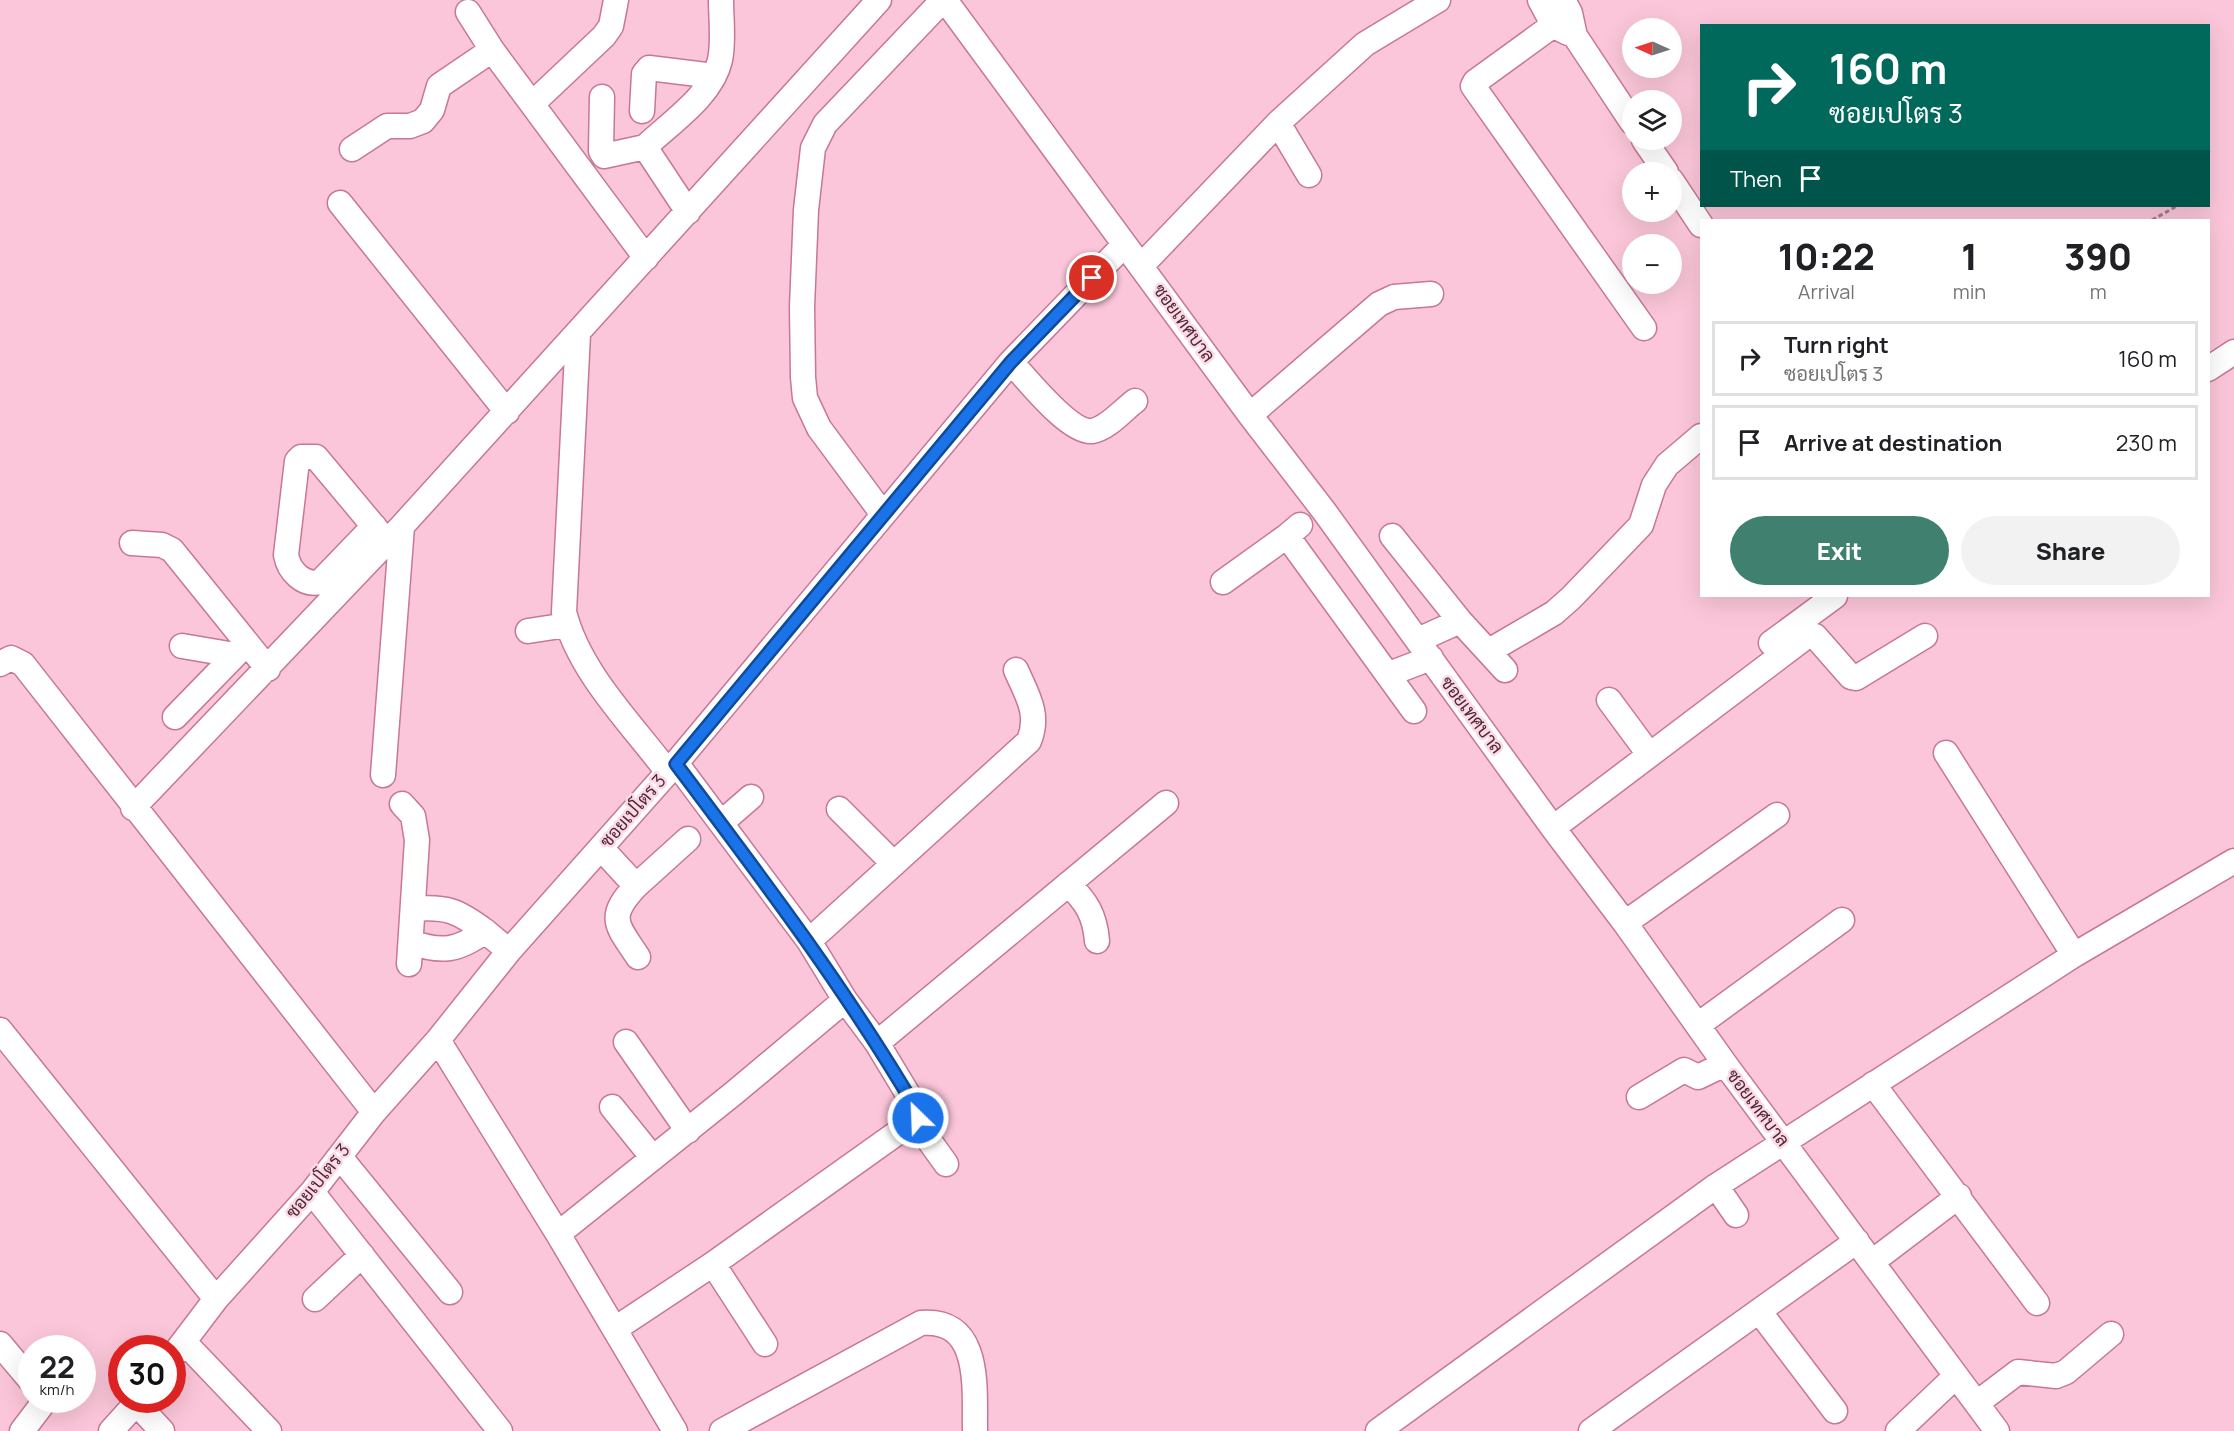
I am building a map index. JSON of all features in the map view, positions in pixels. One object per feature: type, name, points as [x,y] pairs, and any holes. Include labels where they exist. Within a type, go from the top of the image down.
[{"type":"street","points":[[532,104],[603,36],[610,26],[616,0]]},
{"type":"street","points":[[602,97],[601,151],[604,156],[645,147],[705,90],[714,76],[720,59],[721,0]]},
{"type":"street","points":[[134,808],[268,669],[388,532],[507,412],[879,0]]},
{"type":"street","points":[[882,513],[819,428],[806,398],[803,377],[802,307],[809,176],[813,148],[825,124],[944,0]]},
{"type":"street","name":"ซอยเทศบาล","points":[[944,0],[1124,245],[1142,265],[1250,415],[1324,510],[1725,1064],[1997,1431]]},
{"type":"street","points":[[1540,0],[1562,13],[1622,107]]},
{"type":"street","points":[[1142,265],[1278,123],[1365,44],[1428,2]]},
{"type":"street","points":[[468,12],[492,50],[646,258]]},
{"type":"street","points":[[1562,13],[1475,82],[1473,86],[1644,328]]},
{"type":"street","points":[[352,149],[387,126],[410,126],[423,121],[432,110],[439,86],[492,50]]},
{"type":"street","points":[[642,111],[644,74],[649,68],[714,76]]},
{"type":"street","points":[[1278,123],[1309,175]]},
{"type":"street","points":[[645,147],[688,212]]},
{"type":"street","points":[[1682,196],[1700,224]]},
{"type":"street","points":[[340,203],[507,412]]},
{"type":"street","name":"ซอยเปโตร 3","points":[[186,1338],[216,1299],[312,1192],[374,1112],[438,1040],[509,951],[672,767],[882,513],[1011,362],[1124,245]]},
{"type":"street","points":[[1250,415],[1379,304],[1394,297],[1431,294]]},
{"type":"street","points":[[578,334],[564,612],[570,638],[588,668],[720,823],[809,941],[845,1000],[877,1043],[918,1112],[916,1122],[713,1264],[615,1329]]},
{"type":"street","points":[[2210,368],[2234,352]]},
{"type":"street","points":[[1011,362],[1071,424],[1085,430],[1100,428],[1135,401]]},
{"type":"street","points":[[1489,651],[1554,613],[1571,598],[1641,525],[1654,485],[1667,465],[1700,437]]},
{"type":"street","points":[[382,775],[388,532],[316,457],[302,457],[297,461],[286,555],[288,564],[297,575],[308,582],[320,582],[388,532]]},
{"type":"street","points":[[1223,582],[1294,530],[1414,711]]},
{"type":"street","points":[[1392,536],[1460,621],[1505,670]]},
{"type":"street","points":[[132,543],[162,545],[172,550],[241,649],[268,669]]},
{"type":"street","points":[[1549,822],[1815,608],[1833,597]]},
{"type":"street","points":[[1389,674],[1460,621]]},
{"type":"street","points":[[528,631],[567,625]]},
{"type":"street","points":[[1549,822],[1807,636],[1815,636],[1851,677],[1856,678],[1925,636]]},
{"type":"street","points":[[182,646],[241,649]]},
{"type":"street","points":[[175,717],[241,649]]},
{"type":"street","points":[[0,664],[11,658],[23,664],[374,1112]]},
{"type":"street","points":[[809,941],[1029,741],[1035,726],[1030,702],[1017,670]]},
{"type":"street","points":[[1609,700],[1643,746]]},
{"type":"street","points":[[1946,753],[2074,955]]},
{"type":"street","points":[[720,823],[751,797]]},
{"type":"street","points":[[877,1043],[1166,803]]},
{"type":"street","points":[[402,804],[413,816],[417,840],[410,953],[443,950],[471,941],[485,931]]},
{"type":"street","points":[[839,809],[894,864]]},
{"type":"street","points":[[1625,923],[1777,814]]},
{"type":"street","points":[[638,957],[616,924],[624,899],[688,839]]},
{"type":"street","points":[[601,848],[636,886]]},
{"type":"street","points":[[1378,1431],[1716,1186],[2074,955],[2234,861]]},
{"type":"street","points":[[1068,884],[1083,898],[1092,912],[1097,940]]},
{"type":"street","points":[[413,909],[434,907],[450,909],[485,931],[509,951]]},
{"type":"street","points":[[1698,1025],[1842,920]]},
{"type":"street","points":[[558,1234],[688,1131],[845,1000]]},
{"type":"street","points":[[0,1030],[216,1299]]},
{"type":"street","points":[[438,1040],[558,1234],[675,1431]]},
{"type":"street","points":[[626,1042],[688,1131]]},
{"type":"street","points":[[1639,1097],[1684,1070],[1698,1077],[1725,1064]]},
{"type":"street","points":[[1873,1084],[2037,1303]]},
{"type":"street","points":[[612,1107],[654,1158]]},
{"type":"street","points":[[916,1122],[946,1164]]},
{"type":"street","points":[[339,1156],[450,1292]]},
{"type":"street","points":[[1716,1186],[1736,1215]]},
{"type":"street","points":[[312,1192],[500,1431]]},
{"type":"street","points":[[1872,1262],[1959,1196]]},
{"type":"street","points":[[1591,1431],[1857,1241]]},
{"type":"street","points":[[315,1299],[362,1255]]},
{"type":"street","points":[[713,1264],[765,1344]]},
{"type":"street","points":[[1758,1311],[1835,1411]]},
{"type":"street","points":[[722,1431],[921,1323],[928,1322],[950,1329],[970,1353],[973,1366],[975,1431]]},
{"type":"street","points":[[1977,1403],[2002,1381],[2018,1372],[2056,1376],[2066,1372],[2111,1334]]},
{"type":"street","points":[[0,1344],[18,1365]]},
{"type":"street","points":[[186,1356],[269,1431]]},
{"type":"street","points":[[1898,1431],[1956,1376]]},
{"type":"street","points":[[22,1431],[36,1413]]},
{"type":"street","points":[[111,1431],[127,1413]]},
{"type":"street","points":[[147,1413],[162,1431]]},
{"type":"path","points":[[2154,219],[2175,207]]},
{"type":"route","points":[[918,1118],[918,1112],[877,1043],[845,1000],[809,941],[676,764],[882,513],[1011,362],[1092,278]]}]
